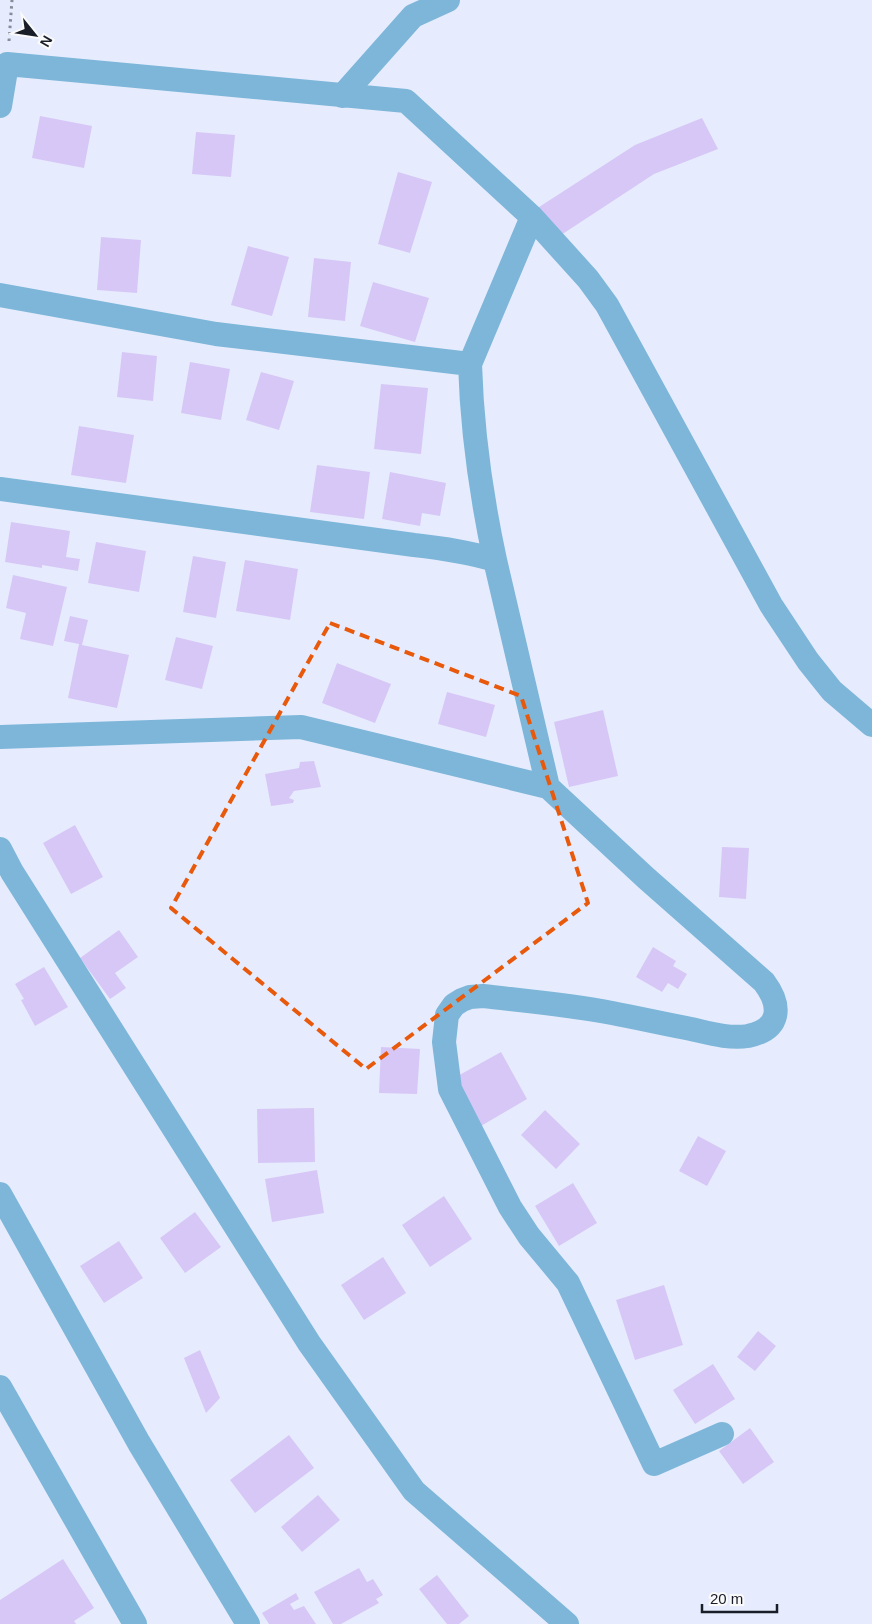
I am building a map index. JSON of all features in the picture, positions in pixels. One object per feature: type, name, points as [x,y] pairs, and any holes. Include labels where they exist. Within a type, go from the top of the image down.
[{"type":"street","points":[[342,96],[413,16],[448,0]]},
{"type":"street","points":[[0,106],[7,64],[406,101],[532,217],[588,279],[607,305],[771,605],[808,661],[832,691],[872,725]]},
{"type":"street","points":[[532,217],[470,364],[471,400],[476,454],[485,516],[548,788]]},
{"type":"street","points":[[0,295],[216,334],[470,364]]},
{"type":"street","points":[[0,489],[444,548],[495,560]]},
{"type":"street","points":[[0,737],[301,727],[548,788],[764,982],[776,1004],[776,1014],[770,1025],[760,1032],[746,1036],[725,1036],[611,1012],[483,996],[470,997],[454,1005],[447,1015],[444,1042],[450,1089],[510,1207],[529,1236],[568,1283],[654,1464],[722,1434]]},
{"type":"street","points":[[0,849],[17,881],[309,1344],[414,1491],[567,1624]]},
{"type":"street","points":[[0,1194],[241,1621]]},
{"type":"street","points":[[0,1387],[135,1624]]},
{"type":"path","points":[[7,64],[12,0]]},
{"type":"highlighted area","points":[[330,623],[521,696],[588,903],[366,1069],[171,908]]},
{"type":"building","points":[[40,116],[92,126],[84,168],[32,158]]},
{"type":"building","points":[[702,118],[718,149],[654,174],[561,235],[536,209],[635,145]]},
{"type":"building","points":[[196,132],[235,135],[231,177],[192,174]]},
{"type":"building","points":[[398,172],[432,182],[410,253],[378,244]]},
{"type":"building","points":[[101,237],[141,240],[137,293],[97,290]]},
{"type":"building","points":[[248,246],[289,257],[272,316],[231,305]]},
{"type":"building","points":[[314,258],[351,262],[345,321],[308,317]]},
{"type":"building","points":[[373,282],[429,298],[415,342],[360,326]]},
{"type":"building","points":[[122,352],[157,356],[153,401],[117,397]]},
{"type":"building","points":[[190,362],[230,369],[221,420],[181,413]]},
{"type":"building","points":[[261,372],[294,381],[279,430],[246,420]]},
{"type":"building","points":[[381,384],[428,388],[421,454],[374,449]]},
{"type":"building","points":[[79,426],[134,435],[126,483],[71,475]]},
{"type":"building","points":[[317,465],[370,472],[364,519],[310,512]]},
{"type":"building","points":[[390,472],[446,483],[440,516],[422,513],[420,526],[382,519]]},
{"type":"building","points":[[11,522],[70,531],[66,557],[80,559],[78,571],[42,565],[42,568],[5,562]]},
{"type":"building","points":[[96,542],[146,551],[139,592],[88,583]]},
{"type":"building","points":[[193,556],[226,562],[216,618],[183,612]]},
{"type":"building","points":[[245,560],[298,569],[290,620],[236,611]]},
{"type":"building","points":[[13,575],[67,587],[53,646],[20,639],[26,613],[6,608]]},
{"type":"building","points":[[70,616],[88,620],[82,645],[129,655],[117,708],[68,698],[79,644],[64,641]]},
{"type":"building","points":[[176,637],[213,646],[202,689],[165,680]]},
{"type":"building","points":[[337,663],[391,684],[375,723],[322,703]]},
{"type":"building","points":[[447,692],[495,705],[486,737],[438,724]]},
{"type":"building","points":[[603,710],[618,776],[569,787],[554,722]]},
{"type":"building","points":[[314,761],[321,787],[294,791],[289,798],[294,800],[293,803],[271,806],[265,774],[299,768],[300,762]]},
{"type":"building","points":[[75,825],[103,877],[71,894],[43,843]]},
{"type":"building","points":[[722,847],[749,848],[746,899],[719,897]]},
{"type":"building","points":[[119,930],[138,957],[115,973],[126,988],[110,999],[80,958]]},
{"type":"building","points":[[653,947],[676,961],[673,966],[687,974],[678,989],[668,983],[662,992],[636,977]]},
{"type":"building","points":[[44,967],[68,1007],[35,1026],[21,1000],[24,999],[15,984]]},
{"type":"building","points":[[381,1047],[420,1049],[417,1094],[379,1093]]},
{"type":"building","points":[[501,1052],[527,1099],[481,1126],[454,1078]]},
{"type":"building","points":[[314,1108],[315,1162],[258,1163],[257,1109]]},
{"type":"building","points":[[545,1110],[580,1144],[556,1169],[521,1135]]},
{"type":"building","points":[[698,1136],[726,1151],[707,1186],[679,1171]]},
{"type":"building","points":[[317,1170],[324,1213],[272,1222],[265,1179]]},
{"type":"building","points":[[573,1183],[597,1223],[559,1246],[535,1206]]},
{"type":"building","points":[[444,1196],[472,1239],[430,1267],[402,1225]]},
{"type":"building","points":[[195,1212],[221,1247],[185,1273],[160,1238]]},
{"type":"building","points":[[119,1241],[143,1278],[104,1303],[80,1266]]},
{"type":"building","points":[[383,1257],[406,1293],[364,1320],[341,1285]]},
{"type":"building","points":[[664,1285],[683,1345],[635,1360],[616,1300]]},
{"type":"building","points":[[758,1331],[776,1346],[755,1371],[737,1357]]},
{"type":"building","points":[[200,1350],[220,1398],[206,1413],[184,1358]]},
{"type":"building","points":[[713,1364],[735,1399],[695,1424],[673,1390]]},
{"type":"building","points":[[750,1428],[774,1462],[743,1484],[719,1451]]},
{"type":"building","points":[[289,1435],[314,1468],[255,1513],[230,1480]]},
{"type":"building","points":[[318,1495],[340,1520],[302,1552],[281,1527]]},
{"type":"building","points":[[63,1559],[94,1608],[74,1621],[76,1624],[0,1624],[0,1600]]},
{"type":"building","points":[[359,1568],[367,1582],[373,1579],[383,1595],[376,1599],[379,1603],[341,1624],[333,1624],[314,1592]]},
{"type":"building","points":[[437,1575],[469,1616],[459,1624],[447,1624],[419,1589]]},
{"type":"building","points":[[296,1593],[299,1599],[290,1604],[294,1610],[304,1606],[316,1624],[269,1624],[262,1613]]}]
